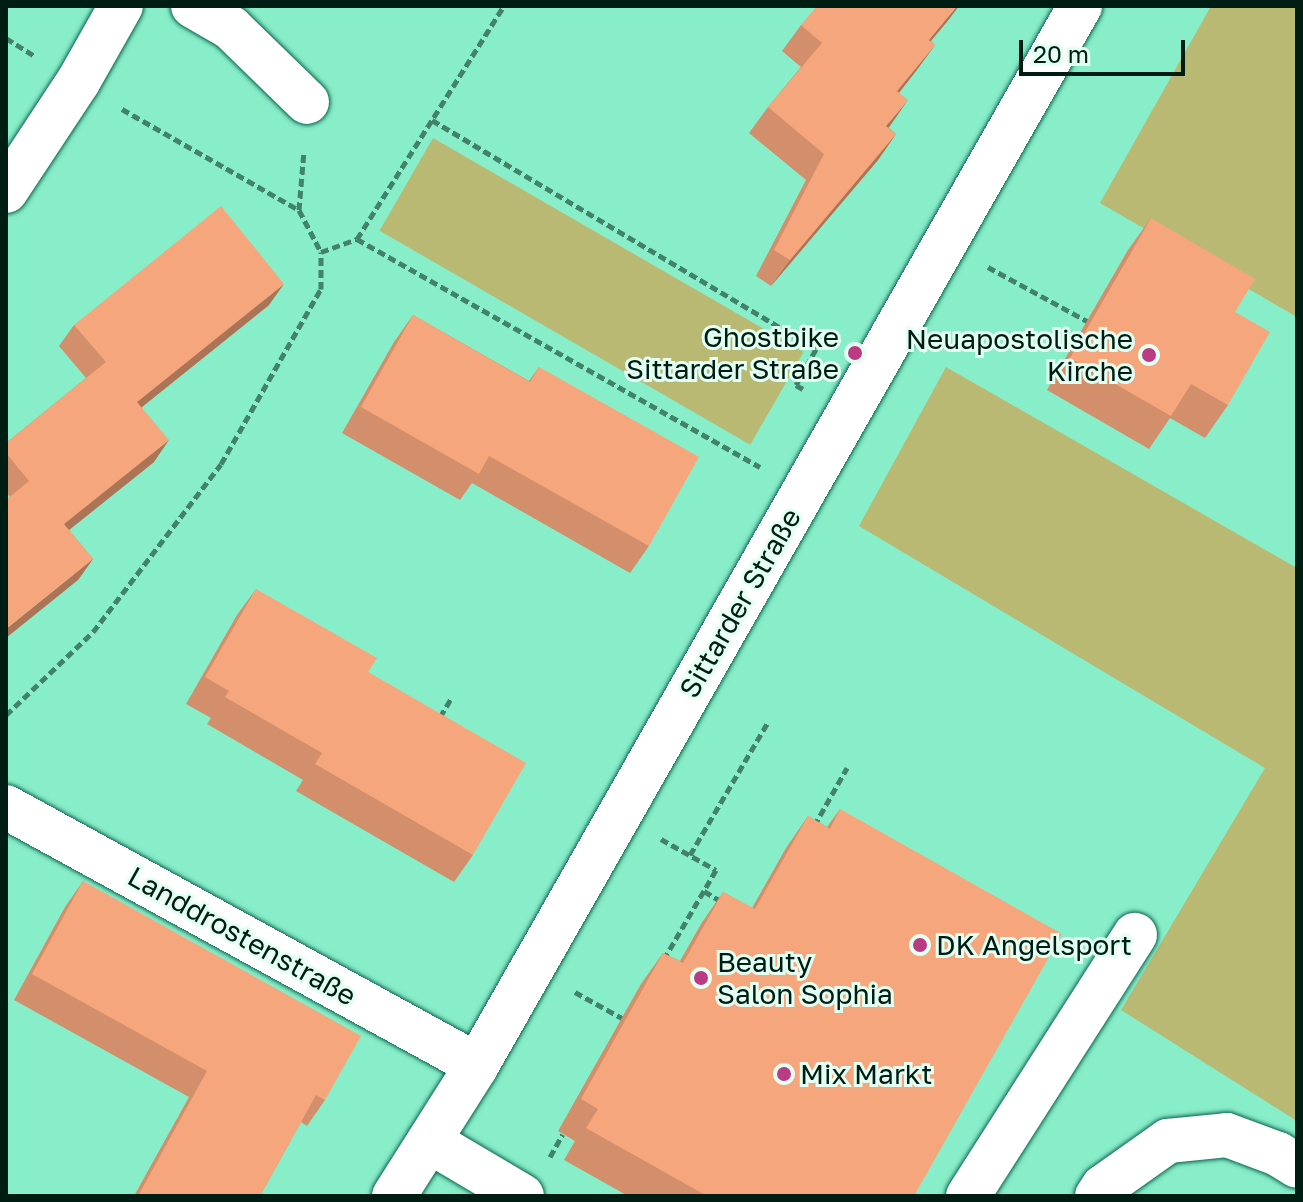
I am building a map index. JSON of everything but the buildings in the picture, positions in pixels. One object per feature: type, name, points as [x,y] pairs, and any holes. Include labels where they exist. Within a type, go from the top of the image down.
[{"type":"street","points":[[6,191],[78,82],[121,6]]},
{"type":"street","points":[[193,6],[231,28],[307,102]]},
{"type":"street","name":"Sittarder Straße","points":[[394,1196],[477,1065],[1080,6]]},
{"type":"street","name":"Landdrostenstraße","points":[[6,807],[477,1065]]},
{"type":"street","points":[[968,1196],[1135,935]]},
{"type":"street","points":[[1097,1196],[1103,1187],[1168,1141],[1227,1135],[1278,1154],[1297,1166]]},
{"type":"street","points":[[429,1141],[522,1196]]},
{"type":"path","points":[[321,252],[357,239],[504,6]]},
{"type":"path","points":[[6,38],[299,210],[321,252],[321,289],[221,464],[93,632],[6,715]]},
{"type":"path","points":[[432,120],[816,349],[796,385],[848,415]]},
{"type":"path","points":[[357,239],[804,492]]},
{"type":"path","points":[[945,244],[1087,321]]},
{"type":"path","points":[[439,720],[452,697]]},
{"type":"path","points":[[690,855],[768,722]]},
{"type":"path","points":[[809,835],[847,768]]},
{"type":"path","points":[[619,815],[716,870],[664,960]]},
{"type":"path","points":[[704,891],[725,904]]},
{"type":"shaded area","points":[[1211,6],[1297,6],[1297,317],[1100,203]]},
{"type":"shaded area","points":[[433,138],[804,352],[750,445],[380,231]]},
{"type":"shaded area","points":[[946,367],[1297,568],[1297,1121],[1121,1010],[1265,768],[859,526]]},
{"type":"place","name":"Ghostbike Sittarder Straße","points":[[855,353]]},
{"type":"place","name":"Neuapostolische Kirche","points":[[1149,355]]},
{"type":"place","name":"DK Angelsport","points":[[920,945]]},
{"type":"place","name":"Beauty Salon Sophia","points":[[701,978]]},
{"type":"place","name":"Mix Markt","points":[[784,1074]]}]
